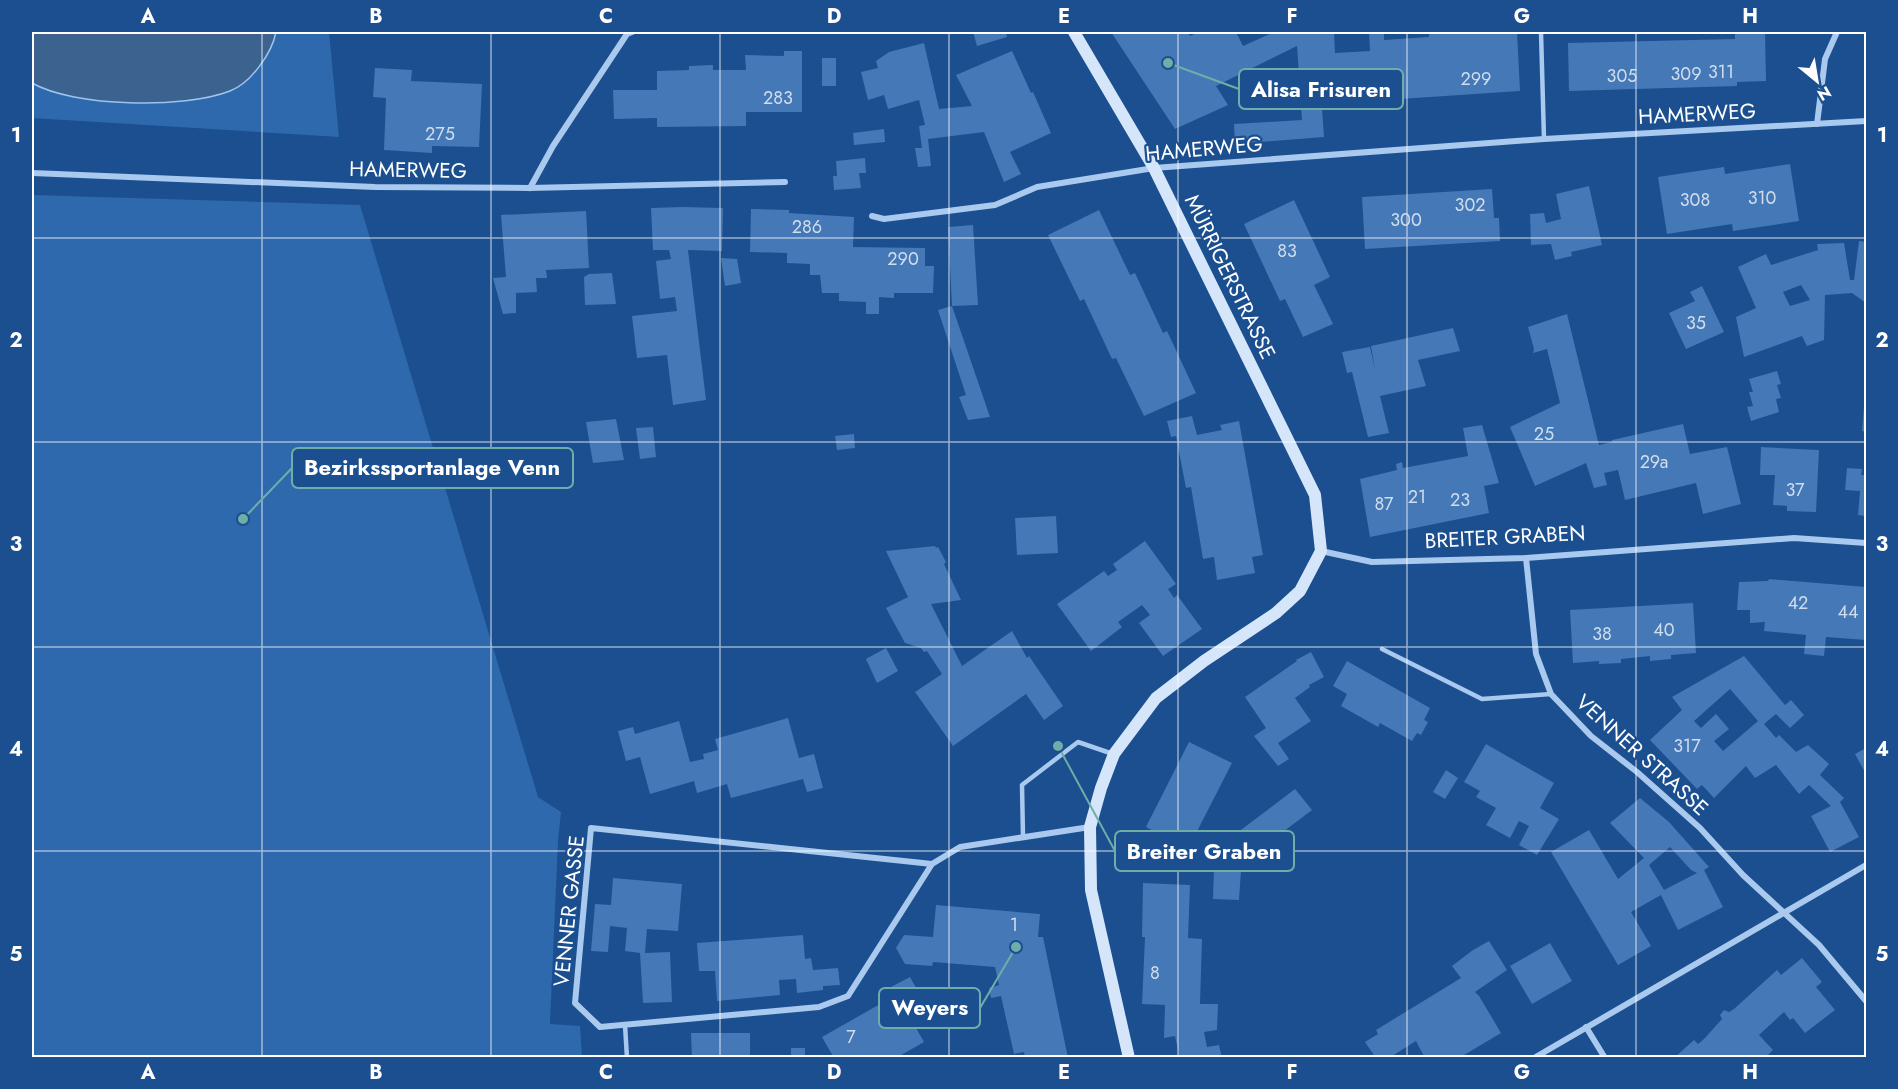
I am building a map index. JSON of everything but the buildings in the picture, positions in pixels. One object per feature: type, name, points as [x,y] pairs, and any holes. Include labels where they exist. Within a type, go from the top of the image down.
[{"type":"street","points":[[530,188],[553,146],[627,34],[632,32]]},
{"type":"street","name":"MÜRRIGERSTRASSE","points":[[1074,32],[1154,168],[1315,495],[1321,551]]},
{"type":"street","points":[[1817,124],[1825,59],[1837,32]]},
{"type":"street","name":"HAMERWEG","points":[[872,216],[884,219],[995,205],[1037,187],[1154,168],[1544,140],[1866,121]]},
{"type":"street","name":"HAMERWEG","points":[[32,173],[375,187],[530,188],[784,182]]},
{"type":"street","name":"BREITER GRABEN","points":[[1321,551],[1372,562],[1526,558],[1794,538],[1866,543]]},
{"type":"street","points":[[1129,1058],[1091,890],[1090,827],[1101,788],[1114,754],[1156,698],[1204,661],[1276,613],[1300,591],[1321,551]]},
{"type":"street","name":"VENNER STRASSE","points":[[1526,558],[1536,654],[1551,694],[1591,736],[1637,772],[1700,828],[1743,875],[1786,912],[1819,945],[1866,1001]]},
{"type":"street","name":"VENNER GASSE","points":[[932,864],[591,828],[575,1003],[600,1027],[819,1007],[848,996],[932,864],[960,847],[1090,827]]},
{"type":"street","points":[[1534,1058],[1866,865]]},
{"type":"street","points":[[1586,1027],[1605,1058]]},
{"type":"lane","points":[[1541,32],[1544,140]]},
{"type":"lane","points":[[1382,649],[1482,699],[1551,694]]},
{"type":"lane","points":[[1023,837],[1022,785],[1078,742],[1114,754]]},
{"type":"lane","points":[[625,1025],[627,1058]]},
{"type":"shaded area","points":[[32,32],[329,32],[339,137],[32,118]]},
{"type":"shaded area","points":[[32,32],[276,32],[270,49],[253,74],[230,91],[186,101],[130,103],[74,97],[32,83]]},
{"type":"shaded area","points":[[32,195],[360,205],[538,797],[561,812],[550,1024],[580,1026],[582,1057],[32,1057]]},
{"type":"place","name":"Alisa Frisuren","points":[[1168,63]]},
{"type":"place","name":"Bezirkssportanlage Venn","points":[[243,519]]},
{"type":"place","name":"Breiter Graben","points":[[1058,746]]},
{"type":"place","name":"Weyers","points":[[1016,947]]}]
